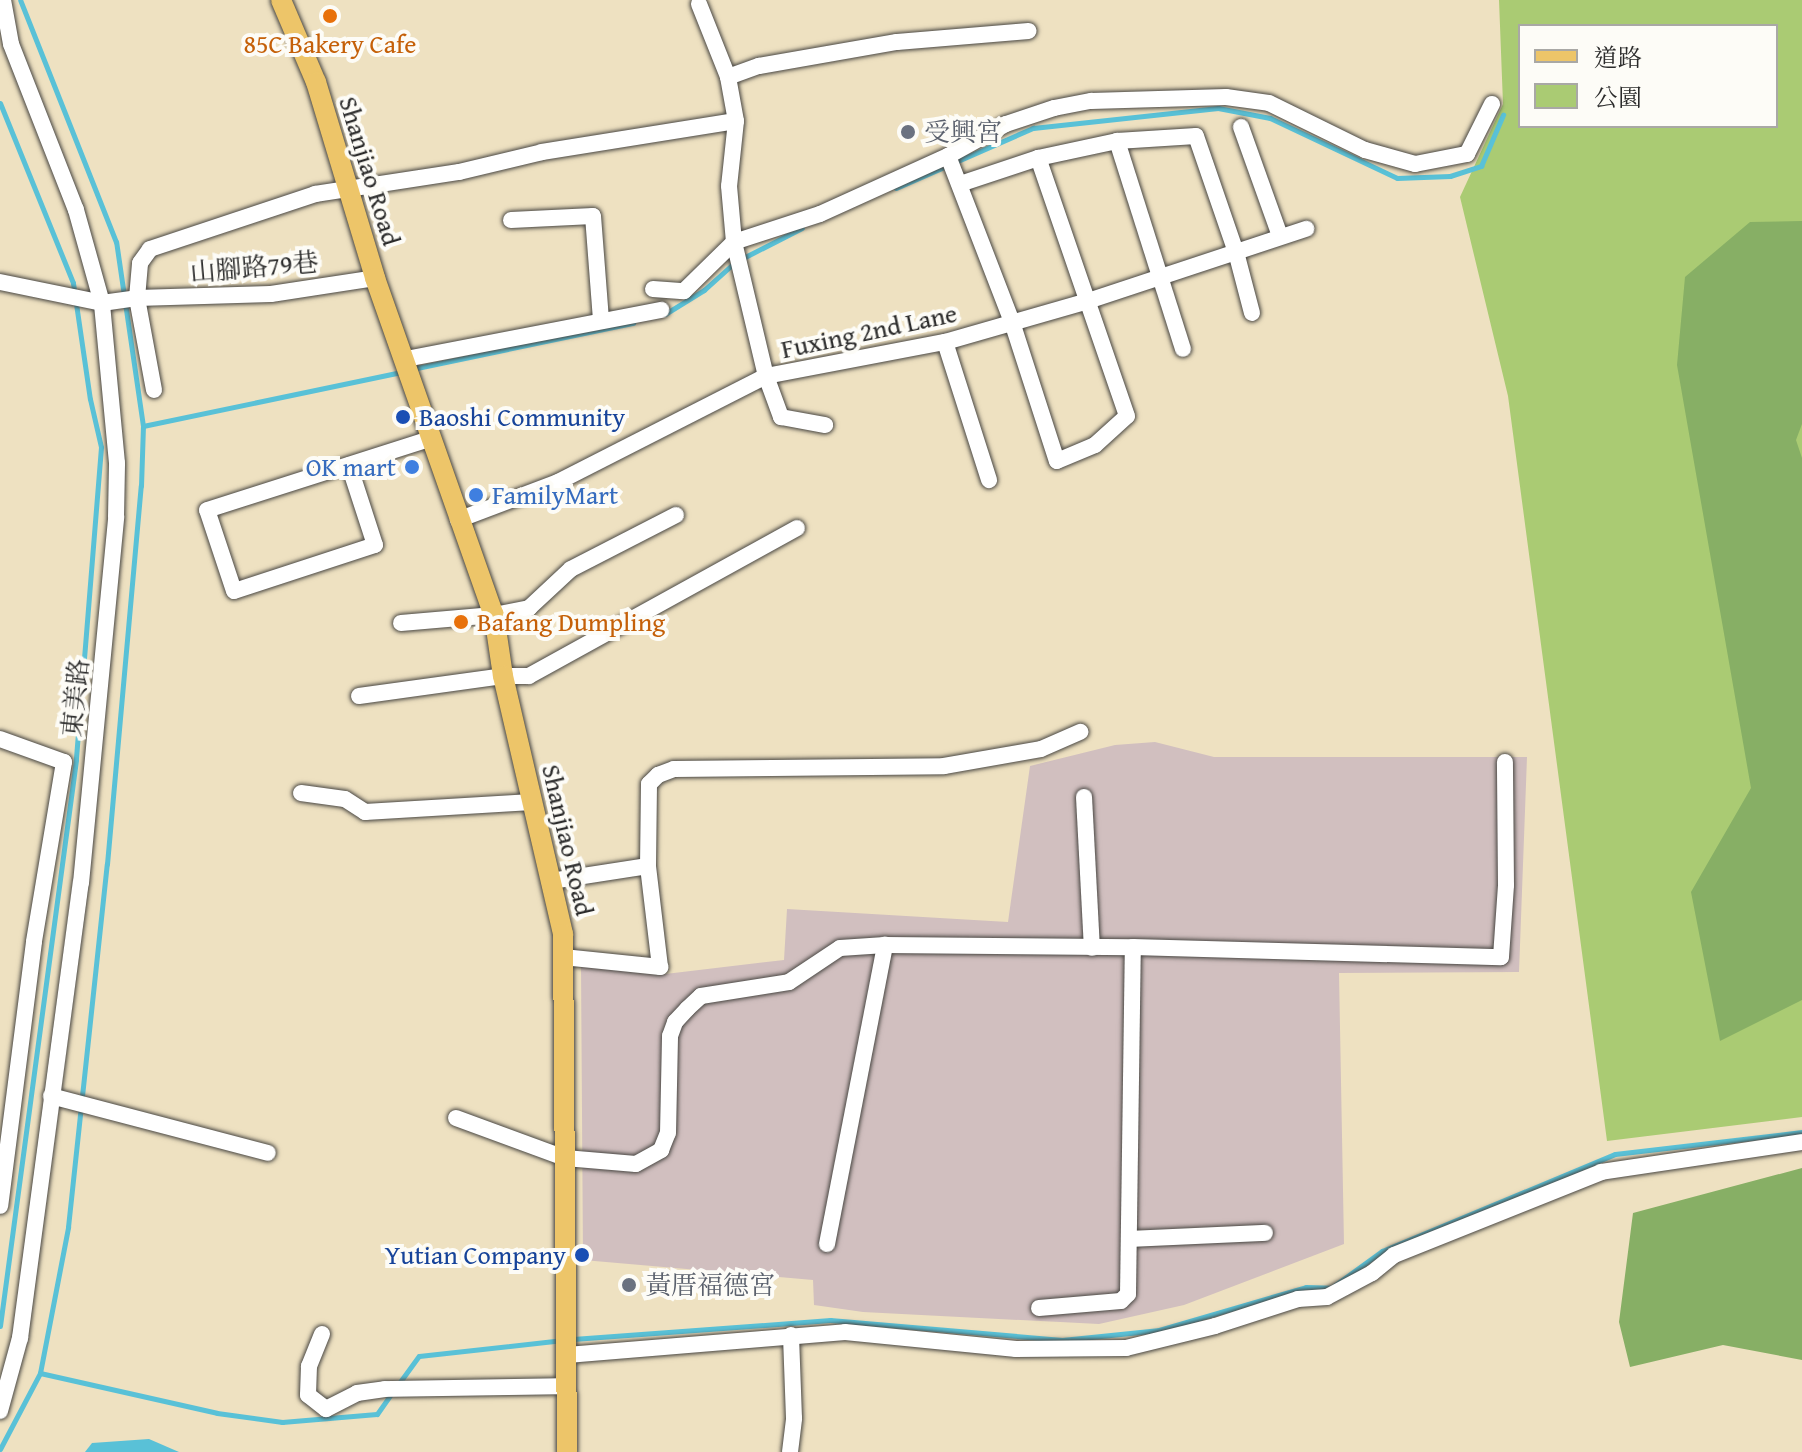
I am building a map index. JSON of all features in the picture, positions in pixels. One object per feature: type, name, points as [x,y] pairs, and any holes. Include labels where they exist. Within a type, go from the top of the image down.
[{"type":"main road","name":"Shanjiao Road","points":[[281,0],[316,82],[375,278],[494,615],[503,676],[563,934],[567,1355]]},
{"type":"main road","points":[[567,1355],[567,1452]]},
{"type":"street","name":"東美路","points":[[0,1411],[20,1338],[81,883],[116,517],[114,406],[102,303],[76,210],[11,44],[3,0]]},
{"type":"street","points":[[699,4],[728,77],[736,121],[729,186],[734,242],[766,376],[781,417],[825,425]]},
{"type":"street","points":[[728,77],[798,58],[897,42],[1029,31]]},
{"type":"street","points":[[653,289],[684,291],[734,242],[820,214],[948,156],[1006,124],[1054,108],[1091,101],[1226,97],[1269,103],[1365,150],[1415,164],[1467,154],[1492,104]]},
{"type":"street","points":[[154,390],[137,298],[140,263],[150,249],[315,194],[459,172],[542,152],[736,121]]},
{"type":"street","points":[[1241,127],[1280,236]]},
{"type":"street","points":[[960,184],[1038,158],[1117,141],[1196,136],[1236,252],[1252,313]]},
{"type":"street","points":[[1117,141],[1183,349]]},
{"type":"street","points":[[948,156],[1012,322],[1057,461],[1095,445],[1127,416],[1038,158]]},
{"type":"street","points":[[511,220],[593,216],[601,321]]},
{"type":"street","name":"Fuxing 2nd Lane","points":[[458,520],[558,482],[766,376],[945,342],[1088,301],[1306,229]]},
{"type":"street","name":"山腳路79巷","points":[[102,303],[137,298],[271,294],[375,278]]},
{"type":"street","points":[[0,282],[102,303]]},
{"type":"street","points":[[406,359],[661,310]]},
{"type":"street","points":[[945,342],[989,480]]},
{"type":"street","points":[[349,465],[375,545],[234,591],[207,510],[432,438]]},
{"type":"street","points":[[401,623],[494,615],[529,608],[571,569],[676,515]]},
{"type":"street","points":[[359,696],[503,676],[529,676],[797,528]]},
{"type":"street","points":[[563,957],[660,967],[648,866],[649,784],[658,775],[674,769],[944,766],[1041,749],[1080,732]]},
{"type":"street","points":[[0,739],[64,762],[34,942],[0,1206]]},
{"type":"street","points":[[456,1118],[565,1158],[636,1164],[661,1150],[668,1133],[670,1036],[675,1022],[701,996],[789,982],[840,948],[885,945],[1133,947],[1501,957],[1506,885],[1505,762]]},
{"type":"street","points":[[301,793],[345,799],[365,812],[532,802]]},
{"type":"street","points":[[1084,797],[1092,948]]},
{"type":"street","points":[[551,881],[648,866]]},
{"type":"street","points":[[827,1244],[885,945]]},
{"type":"street","points":[[1039,1308],[1121,1301],[1128,1294],[1133,947]]},
{"type":"street","points":[[51,1096],[268,1153]]},
{"type":"street","points":[[567,1355],[845,1332],[1016,1349],[1126,1348],[1215,1326],[1298,1299],[1327,1297],[1372,1273],[1394,1255],[1601,1172],[1802,1142]]},
{"type":"street","points":[[1131,1239],[1265,1233]]},
{"type":"street","points":[[322,1334],[309,1366],[308,1395],[326,1409],[357,1393],[385,1389],[567,1386]]},
{"type":"street","points":[[790,1452],[794,1418],[791,1335]]},
{"type":"shaded area","points":[[1155,742],[1214,757],[1527,757],[1519,972],[1339,973],[1344,1244],[1184,1305],[1099,1324],[863,1312],[814,1305],[813,1280],[583,1260],[581,966],[657,975],[784,960],[787,909],[1008,922],[1030,766],[1115,745]]},
{"type":"green space","points":[[1499,0],[1802,0],[1802,1117],[1607,1141],[1508,396],[1460,197],[1503,104]]},
{"type":"green space","points":[[1802,221],[1802,424],[1796,440],[1802,458],[1802,1000],[1720,1041],[1691,892],[1751,788],[1677,365],[1685,277],[1750,222]]},
{"type":"green space","points":[[1802,1168],[1802,1360],[1723,1345],[1630,1367],[1619,1322],[1633,1213]]},
{"type":"water","points":[[149,1439],[179,1452],[85,1452],[92,1443]]},
{"type":"waterway","points":[[0,1449],[40,1373],[68,1227],[107,864],[141,486],[143,426],[116,242],[20,0]]},
{"type":"waterway","points":[[0,103],[73,283],[90,399],[101,447],[76,760],[0,1326]]},
{"type":"waterway","points":[[896,188],[1033,128],[1218,108],[1270,118],[1397,178],[1450,176],[1481,166],[1503,115]]},
{"type":"waterway","points":[[743,258],[802,228]]},
{"type":"waterway","points":[[665,314],[704,290],[734,263]]},
{"type":"waterway","points":[[412,369],[633,323]]},
{"type":"waterway","points":[[143,426],[402,372]]},
{"type":"waterway","points":[[573,1339],[830,1320],[1062,1340],[1159,1330],[1306,1287],[1331,1288],[1382,1251],[1615,1154],[1802,1132]]},
{"type":"waterway","points":[[397,1386],[419,1356],[563,1340]]},
{"type":"waterway","points":[[40,1373],[217,1413],[282,1422],[377,1414],[391,1394]]},
{"type":"place","name":"85C Bakery Cafe","points":[[330,16]]},
{"type":"place","name":"受興宮","points":[[908,132]]},
{"type":"place","name":"Baoshi Community","points":[[403,417]]},
{"type":"place","name":"OK mart","points":[[412,467]]},
{"type":"place","name":"FamilyMart","points":[[476,495]]},
{"type":"place","name":"Bafang Dumpling","points":[[461,622]]},
{"type":"place","name":"Yutian Company","points":[[582,1255]]},
{"type":"place","name":"黃厝福德宮","points":[[629,1285]]}]
